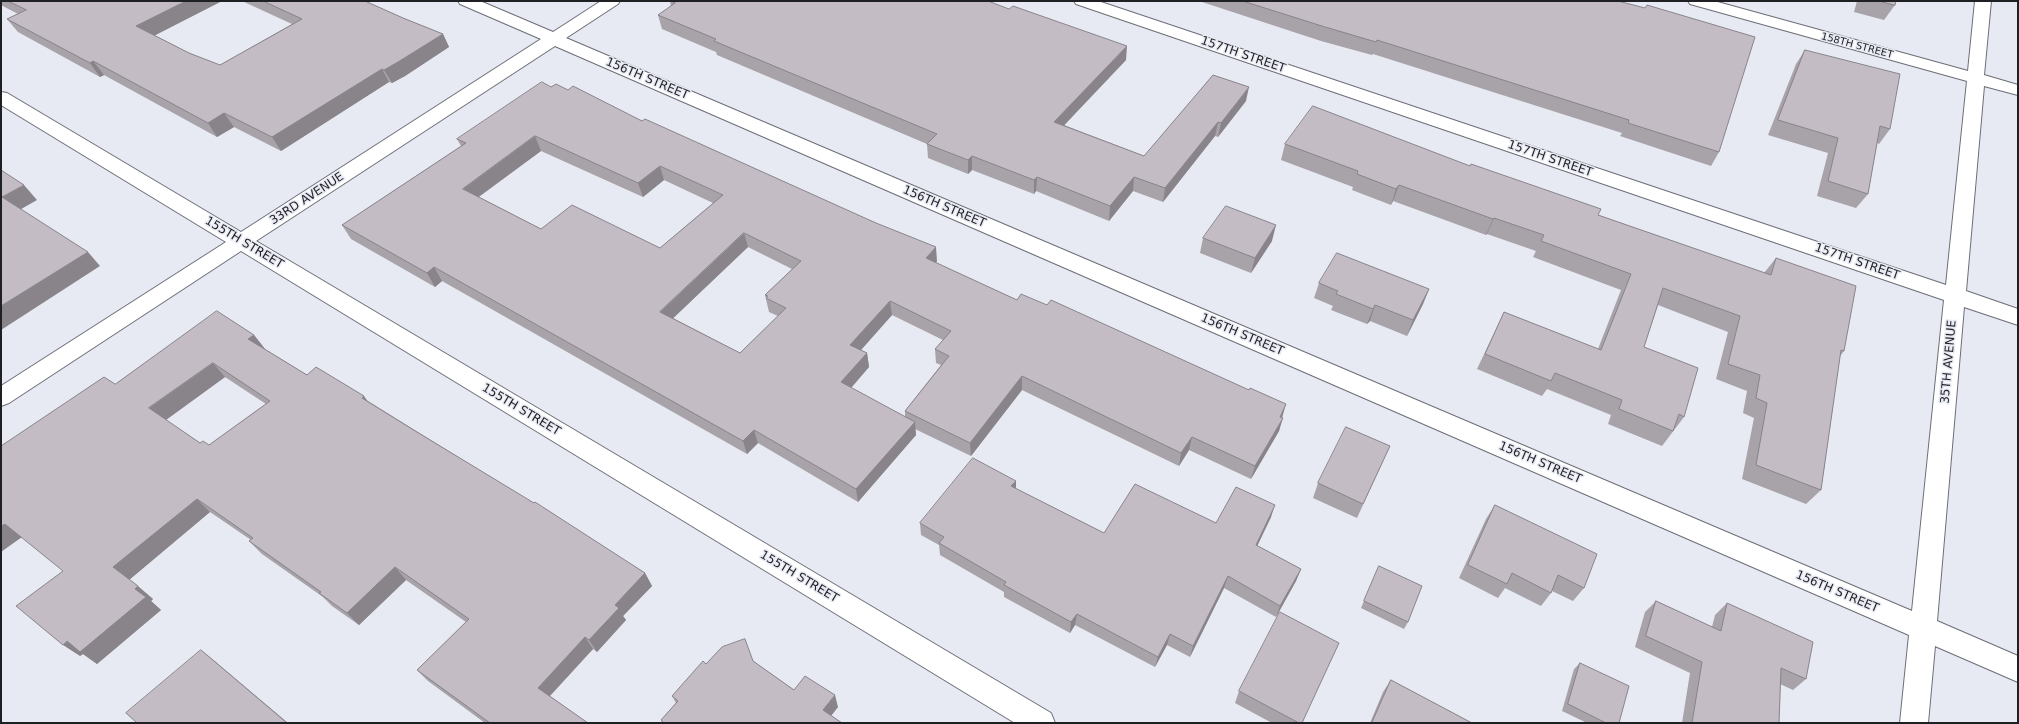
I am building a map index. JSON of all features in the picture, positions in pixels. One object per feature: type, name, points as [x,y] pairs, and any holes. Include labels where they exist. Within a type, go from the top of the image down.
[{"type":"street","name":"156TH STREET","points":[[466,1],[2018,669]]},
{"type":"street","name":"33RD AVENUE","points":[[1,396],[612,1]]},
{"type":"street","name":"157TH STREET","points":[[1082,1],[2018,317]]},
{"type":"street","name":"158TH STREET","points":[[1696,1],[2018,90]]},
{"type":"street","name":"35TH AVENUE","points":[[1914,723],[1954,295],[1984,1]]},
{"type":"street","name":"155TH STREET","points":[[1,97],[1041,723]]},
{"type":"building","points":[[8,1],[186,1],[136,26],[189,53],[220,65],[302,19],[263,1],[365,1],[443,34],[398,62],[384,70],[382,69],[272,137],[224,113],[208,123],[93,61],[90,63],[7,19],[26,10]]},
{"type":"building","points":[[670,1],[988,1],[1009,9],[1013,6],[1127,46],[1054,122],[1144,156],[1213,75],[1249,87],[1221,123],[1218,122],[1165,188],[1134,177],[1110,206],[1037,177],[1034,180],[972,156],[968,160],[927,144],[937,134],[714,41],[716,39],[658,15],[675,3]]},
{"type":"building","points":[[1243,1],[1618,1],[1645,8],[1647,5],[1755,37],[1719,152],[1628,123],[1629,120],[1377,40],[1376,42]]},
{"type":"building","points":[[1879,1],[1896,1],[1895,5]]},
{"type":"building","points":[[1805,50],[1900,74],[1890,129],[1880,126],[1868,194],[1828,181],[1838,138],[1778,120]]},
{"type":"building","points":[[542,82],[551,87],[556,84],[568,90],[573,86],[642,121],[645,119],[876,223],[936,247],[926,258],[1017,300],[1021,294],[1047,305],[1051,300],[1249,390],[1250,388],[1286,404],[1280,417],[1283,418],[1255,466],[1192,437],[1181,453],[1022,376],[970,443],[905,411],[949,356],[935,349],[951,331],[890,301],[850,345],[867,353],[841,382],[915,422],[856,489],[754,430],[743,441],[434,267],[427,273],[342,225],[466,143],[457,139]],"holes":[[[535,136],[638,183],[660,166],[723,195],[660,248],[572,205],[541,229],[463,189]],[[744,233],[801,261],[765,295],[768,296],[766,298],[786,308],[740,353],[660,312]]]},
{"type":"building","points":[[1313,106],[1470,166],[1471,164],[1601,209],[1598,215],[1771,275],[1776,258],[1856,286],[1844,351],[1841,350],[1821,490],[1756,465],[1767,403],[1756,398],[1760,375],[1728,364],[1740,316],[1663,288],[1644,347],[1698,368],[1684,417],[1679,414],[1673,431],[1619,409],[1622,400],[1555,373],[1551,381],[1485,354],[1504,312],[1601,350],[1631,274],[1541,241],[1544,235],[1494,218],[1493,219],[1399,185],[1396,189],[1357,174],[1358,171],[1285,144]]},
{"type":"building","points":[[1,170],[24,185],[2,197],[88,252],[1,306]]},
{"type":"building","points":[[1226,206],[1276,225],[1255,258],[1203,238]]},
{"type":"building","points":[[1337,253],[1429,289],[1413,320],[1375,305],[1373,309],[1336,294],[1338,291],[1319,283]]},
{"type":"building","points":[[217,311],[254,335],[248,339],[307,375],[316,367],[364,396],[362,398],[534,503],[535,502],[645,573],[615,605],[619,608],[589,640],[585,637],[538,688],[588,723],[490,723],[417,670],[469,619],[395,567],[347,613],[319,593],[321,592],[249,541],[253,538],[197,499],[113,567],[138,586],[135,589],[146,597],[80,652],[67,641],[63,645],[16,606],[63,571],[5,524],[1,526],[1,446],[104,377],[115,384]],"holes":[[[213,363],[270,401],[209,445],[203,441],[200,443],[149,408]]]},
{"type":"building","points":[[1346,427],[1390,446],[1363,504],[1318,483]]},
{"type":"building","points":[[973,458],[1016,481],[1011,486],[1104,533],[1135,484],[1216,523],[1236,487],[1275,505],[1256,545],[1301,569],[1280,606],[1228,576],[1193,646],[1170,634],[1158,657],[1077,614],[1071,622],[1004,585],[1006,582],[939,543],[944,537],[920,523]]},
{"type":"building","points":[[1495,505],[1597,554],[1584,588],[1558,575],[1551,593],[1512,573],[1507,584],[1468,565]]},
{"type":"building","points":[[1379,566],[1422,586],[1408,622],[1364,601]]},
{"type":"building","points":[[1656,601],[1721,631],[1727,603],[1813,642],[1806,679],[1781,668],[1779,723],[1692,723],[1702,662],[1646,636]]},
{"type":"building","points":[[1280,612],[1339,643],[1302,723],[1299,723],[1239,691]]},
{"type":"building","points":[[745,639],[753,661],[794,690],[805,676],[835,695],[823,710],[842,723],[664,723],[661,720],[678,701],[672,696],[703,661],[706,664],[722,647]]},
{"type":"building","points":[[201,650],[287,723],[137,723],[126,713]]},
{"type":"building","points":[[1580,663],[1629,686],[1619,723],[1606,723],[1568,704]]},
{"type":"building","points":[[1391,680],[1472,723],[1372,723]]}]
